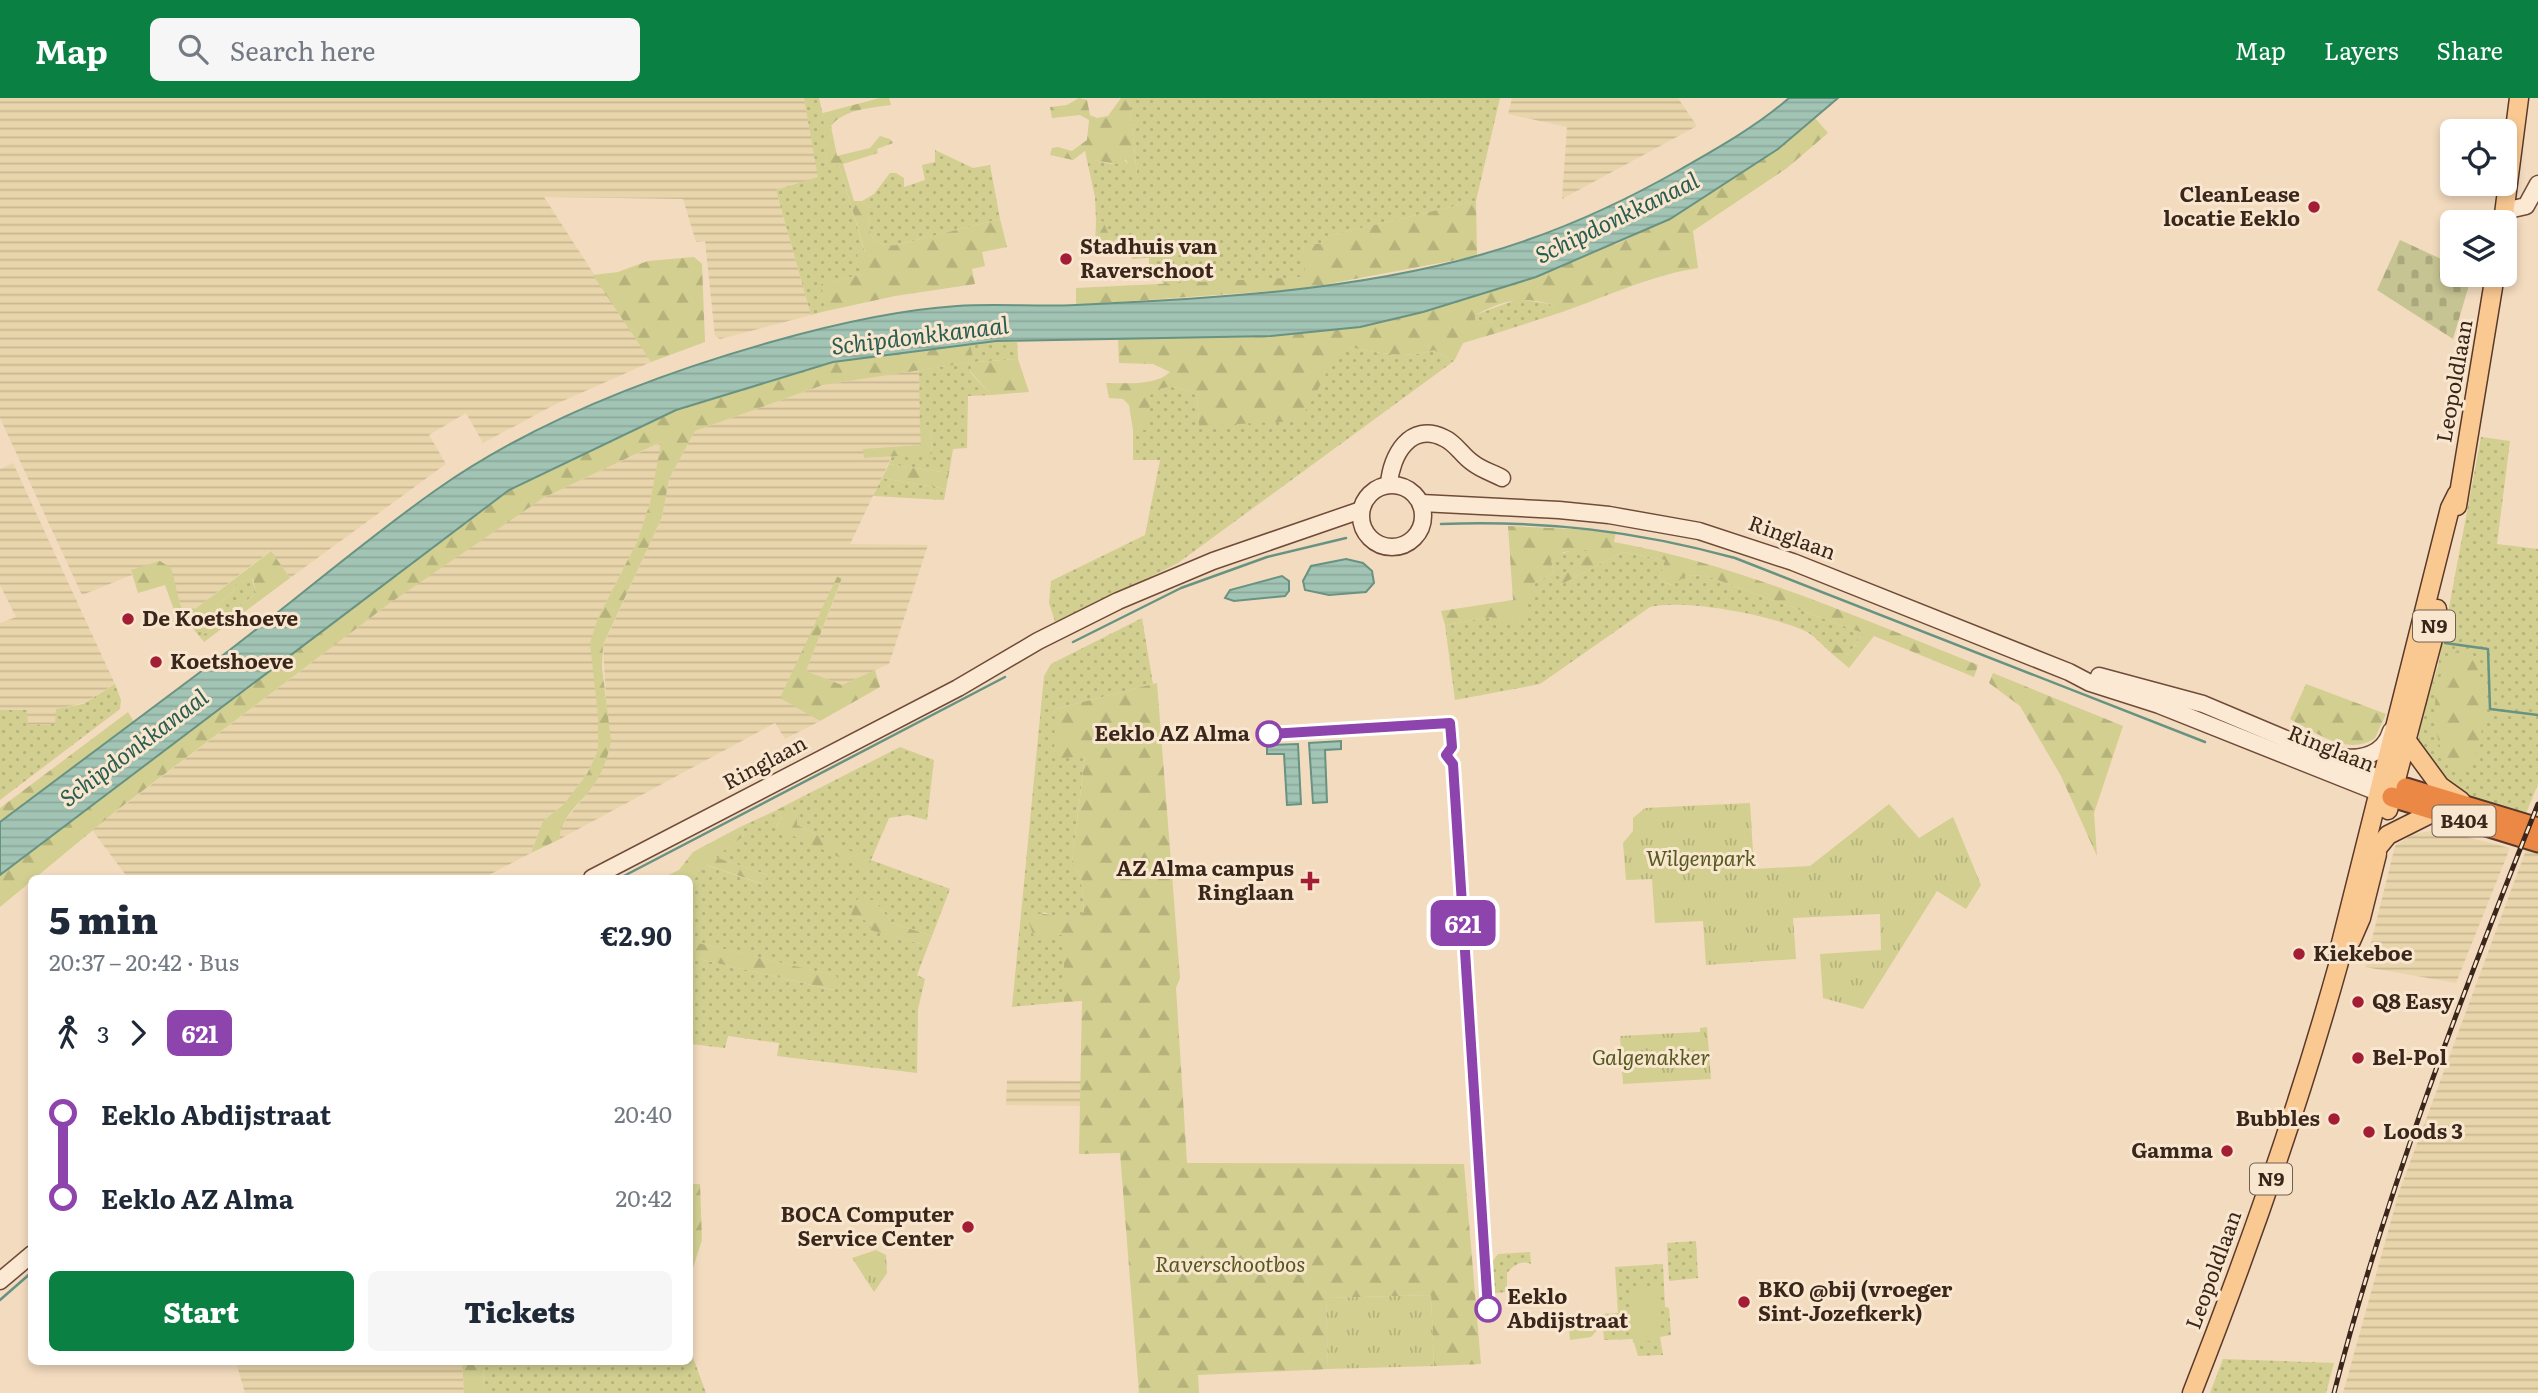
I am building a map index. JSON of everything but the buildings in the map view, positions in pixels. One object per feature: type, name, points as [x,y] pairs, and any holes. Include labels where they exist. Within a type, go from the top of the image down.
[{"type":"highway","name":"Ringlaan","points":[[2388,788],[2538,828]]},
{"type":"highway","name":"Ringlaan","points":[[2388,788],[2434,812],[2538,842]]},
{"type":"main road","points":[[2504,210],[2519,98]]},
{"type":"main road","points":[[2517,210],[2526,206],[2538,184]]},
{"type":"main road","name":"Leopoldlaan","points":[[2339,962],[2339,951],[2374,817],[2407,741],[2433,639],[2493,287]]},
{"type":"main road","points":[[1430,433],[1449,440],[1472,463],[1502,478],[1496,480],[1478,475],[1445,448],[1430,444],[1414,448],[1405,459],[1396,485],[1398,450],[1410,438],[1430,433]]},
{"type":"main road","points":[[1396,485],[1414,493],[1420,503],[1423,521],[1411,541],[1394,547],[1376,542],[1364,528],[1361,510],[1371,492],[1396,485]]},
{"type":"main road","name":"Leopoldlaan","points":[[2192,1393],[2306,1082],[2339,962],[2361,918],[2379,846],[2398,722],[2450,508],[2458,494]]},
{"type":"main road","name":"Ringlaan","points":[[1420,503],[1609,515],[1732,541],[1793,562],[2069,672],[2090,683],[2160,705],[2340,778],[2388,788]]},
{"type":"main road","name":"Ringlaan","points":[[1423,521],[1484,508]]},
{"type":"main road","name":"Ringlaan","points":[[958,688],[1012,666],[1137,596],[1213,561],[1361,510]]},
{"type":"main road","name":"Ringlaan","points":[[1288,537],[1364,528]]},
{"type":"main road","name":"Ringlaan","points":[[598,875],[958,688],[1038,641],[1118,601],[1137,596]]},
{"type":"main road","name":"Ringlaan","points":[[2069,672],[2096,675],[2189,699],[2319,752],[2388,788]]},
{"type":"main road","points":[[2319,752],[2354,759],[2367,756],[2385,745],[2398,722]]},
{"type":"main road","points":[[2407,741],[2446,793],[2470,804],[2474,810]]},
{"type":"main road","points":[[2340,778],[2360,792],[2374,817]]},
{"type":"main road","points":[[2379,846],[2388,835],[2434,812]]},
{"type":"main road","points":[[0,1281],[28,1257]]},
{"type":"shaded area","points":[[0,98],[804,98],[819,177],[776,190],[811,315],[720,339],[715,336],[705,241],[696,242],[683,199],[544,197],[651,362],[556,404],[483,443],[466,413],[429,435],[446,464],[290,578],[270,551],[186,616],[173,586],[131,571],[132,575],[82,595],[0,418]]},
{"type":"shaded area","points":[[1512,98],[1678,98],[1697,126],[1562,199],[1567,127],[1508,114]]},
{"type":"shaded area","points":[[919,370],[922,445],[864,458],[892,456],[850,544],[928,545],[889,664],[842,685],[806,671],[842,579],[781,697],[820,721],[785,739],[775,723],[560,839],[560,827],[593,786],[609,751],[603,646],[662,517],[669,479],[695,431],[823,385]]},
{"type":"shaded area","points":[[662,442],[650,503],[637,542],[598,618],[598,750],[587,774],[563,805],[543,821],[531,853],[489,875],[126,875],[92,830],[390,603],[543,498]]},
{"type":"shaded area","points":[[13,463],[115,684],[83,703],[57,709],[56,724],[27,725],[27,710],[0,710],[0,623],[16,617],[0,585],[0,469]]},
{"type":"shaded area","points":[[2439,830],[2510,848],[2456,983],[2365,967],[2395,846],[2413,834]]},
{"type":"shaded area","points":[[2526,850],[2538,853],[2538,1393],[2343,1393],[2399,1192]]},
{"type":"shaded area","points":[[1007,1080],[1081,1081],[1080,1106],[1006,1105]]},
{"type":"shaded area","points":[[237,1365],[462,1365],[464,1393],[245,1393]]},
{"type":"green space","points":[[804,98],[819,98],[824,119],[827,167],[839,165],[865,253],[863,274],[822,284],[826,311],[811,315],[776,190],[818,177]]},
{"type":"green space","points":[[889,98],[891,105],[850,113],[836,120],[831,126],[837,156],[870,148],[880,136],[893,143],[877,149],[878,153],[843,164],[854,201],[862,201],[870,208],[870,230],[874,240],[887,245],[897,245],[1000,219],[1007,247],[982,252],[985,266],[972,269],[975,284],[895,296],[826,311],[821,284],[863,274],[857,255],[865,252],[839,165],[827,167],[823,113]]},
{"type":"green space","points":[[1079,98],[1087,100],[1090,115],[1097,118],[1108,116],[1121,98],[1129,98],[1137,175],[1129,174],[1127,161],[1122,158],[1117,164],[1093,160],[1085,151],[1073,160],[1050,155],[1052,148],[1072,151],[1087,140],[1089,120],[1080,115],[1052,118],[1050,107],[1067,105]]},
{"type":"green space","points":[[1129,98],[1500,98],[1476,201],[1327,236],[1321,244],[1303,244],[1306,277],[1163,286],[1161,269],[1149,268],[1149,257],[1210,253],[1210,242],[1144,245],[1121,237],[1112,242],[1103,222],[1096,221],[1095,197],[1085,151],[1094,160],[1112,164],[1122,157],[1137,175]]},
{"type":"green space","points":[[1815,118],[1828,133],[1787,168],[1693,231],[1698,268],[1644,282],[1556,314],[1550,304],[1529,300],[1495,306],[1475,315],[1475,326],[1490,321],[1500,332],[1463,343],[1454,361],[1434,350],[1403,355],[1350,347],[1333,363],[1297,421],[1199,426],[1197,396],[1179,388],[1168,387],[1150,395],[1149,430],[1133,430],[1129,405],[1123,399],[1109,398],[1106,383],[1149,382],[1170,372],[1153,364],[1119,363],[1118,339],[1153,339],[1617,244],[1720,187]]},
{"type":"green space","points":[[935,150],[973,168],[990,165],[1000,219],[897,245],[887,245],[874,240],[870,230],[870,208],[862,201],[874,194],[890,173],[904,178],[904,187],[925,180],[922,165],[935,162]]},
{"type":"green space","points":[[1476,201],[1477,256],[1301,289],[1076,305],[1076,288],[1305,277],[1303,244],[1321,244],[1327,236]]},
{"type":"green space","points":[[1096,221],[1103,221],[1112,242],[1131,234],[1143,234],[1144,245],[1210,241],[1210,253],[1132,259],[1131,248],[1095,250]]},
{"type":"green space","points":[[2400,240],[2440,258],[2440,287],[2468,287],[2453,339],[2377,290]]},
{"type":"green space","points":[[694,257],[702,264],[705,342],[651,362],[593,275],[618,272],[648,261]]},
{"type":"green space","points":[[1518,299],[1550,304],[1556,314],[1500,332],[1490,321],[1475,326],[1475,315]]},
{"type":"green space","points":[[1017,340],[1018,359],[973,362],[970,344]]},
{"type":"green space","points":[[970,344],[974,362],[1018,359],[1029,392],[991,395],[970,371],[973,362],[823,385],[695,431],[669,479],[662,517],[603,645],[602,667],[610,747],[595,783],[563,824],[560,839],[531,853],[543,821],[563,805],[587,774],[598,750],[598,715],[590,643],[598,618],[637,542],[650,503],[661,442],[543,498],[390,603],[116,811],[39,875],[28,875],[28,884],[0,907],[0,875],[508,490],[676,410],[833,362]]},
{"type":"green space","points":[[1350,347],[1403,355],[1434,350],[1454,361],[1178,563],[1056,625],[1049,603],[1051,581],[1145,535],[1160,460],[1133,460],[1133,430],[1148,430],[1150,395],[1162,388],[1173,387],[1197,396],[1199,425],[1326,372],[1336,357]]},
{"type":"green space","points":[[973,362],[970,372],[991,395],[968,396],[967,448],[953,449],[949,473],[889,464],[892,456],[932,453],[930,428],[920,428],[919,370]]},
{"type":"green space","points":[[930,427],[932,454],[864,458],[863,449],[921,445],[920,428]]},
{"type":"green space","points":[[2481,437],[2510,441],[2497,544],[2538,549],[2538,784],[2525,816],[2461,796],[2418,742],[2422,715],[2438,666]]},
{"type":"green space","points":[[889,464],[949,473],[946,489],[882,478]]},
{"type":"green space","points":[[882,478],[946,489],[944,500],[873,496]]},
{"type":"green space","points":[[1508,526],[1616,531],[1614,542],[1708,564],[1799,594],[1978,665],[1974,677],[1874,636],[1849,668],[1830,652],[1836,644],[1848,655],[1863,633],[1704,575],[1686,576],[1672,585],[1659,580],[1665,560],[1623,552],[1560,585],[1560,577],[1589,555],[1586,550],[1564,552],[1551,560],[1554,573],[1534,583],[1522,620],[1492,624],[1492,617],[1445,625],[1441,611],[1513,600]]},
{"type":"green space","points":[[1587,550],[1590,555],[1560,577],[1560,585],[1623,552],[1665,560],[1659,580],[1671,585],[1686,576],[1704,575],[1863,633],[1848,655],[1836,645],[1830,652],[1805,631],[1772,619],[1706,607],[1650,607],[1540,684],[1455,700],[1445,625],[1492,617],[1492,624],[1524,605],[1534,583],[1554,573],[1551,560],[1556,555]]},
{"type":"green space","points":[[271,551],[290,578],[204,642],[203,635],[256,593],[253,579],[236,583],[233,592],[191,626],[186,616]]},
{"type":"green space","points":[[160,561],[171,568],[182,608],[174,610],[165,585],[138,593],[131,570]]},
{"type":"green space","points":[[837,577],[842,578],[806,671],[842,685],[875,670],[880,687],[820,721],[780,698]]},
{"type":"green space","points":[[252,579],[256,593],[203,635],[204,642],[191,626],[233,592],[236,583]]},
{"type":"green space","points":[[1142,618],[1153,684],[1055,709],[1085,755],[1072,862],[1081,878],[1084,912],[1075,919],[1070,919],[1043,912],[1049,935],[1064,934],[1064,1002],[1012,1007],[1044,676],[1051,664]]},
{"type":"green space","points":[[2461,648],[2478,671],[2484,704],[2483,721],[2476,753],[2470,766],[2453,771],[2439,743],[2435,707],[2442,673],[2450,658]]},
{"type":"green space","points":[[1993,673],[2123,726],[2094,813],[2097,856],[2061,776],[2020,706],[1989,683]]},
{"type":"green space","name":"Raverschootbos","points":[[1157,683],[1180,978],[1176,988],[1187,1163],[1464,1164],[1481,1364],[1434,1366],[1431,1295],[1326,1298],[1328,1369],[1198,1375],[1199,1393],[1139,1393],[1120,1153],[1079,1154],[1082,1001],[1064,1002],[1064,935],[1049,935],[1036,942],[1029,923],[1034,915],[1047,914],[1072,919],[1084,912],[1081,878],[1072,862],[1085,756],[1054,759],[1055,709]]},
{"type":"green space","points":[[115,684],[121,700],[120,709],[0,800],[0,710],[27,710],[28,725],[55,724],[56,709],[83,704]]},
{"type":"green space","points":[[2306,684],[2386,714],[2375,738],[2365,743],[2343,744],[2321,736],[2290,719]]},
{"type":"green space","points":[[128,712],[134,722],[0,822],[0,808]]},
{"type":"green space","points":[[900,747],[934,760],[927,820],[908,815],[889,818],[871,860],[950,889],[932,936],[892,923],[874,900],[852,915],[872,923],[871,930],[928,946],[917,975],[925,979],[918,1009],[917,1073],[777,1056],[779,1043],[728,1036],[725,1048],[693,1044],[693,958],[833,990],[836,976],[693,942],[693,880],[706,865],[762,884],[768,875],[715,857],[744,836],[740,827],[777,810],[782,818],[776,827],[870,861],[797,825],[797,817],[790,803]]},
{"type":"green space","points":[[790,803],[797,817],[797,825],[871,861],[867,870],[776,828],[782,818],[777,810]]},
{"type":"green space","name":"Wilgenpark","points":[[1750,803],[1754,869],[1810,866],[1889,804],[1919,838],[1953,817],[1981,885],[1966,909],[1937,891],[1863,1009],[1823,998],[1820,954],[1881,950],[1880,914],[1793,918],[1796,959],[1706,965],[1703,921],[1655,923],[1652,879],[1626,880],[1623,843],[1633,831],[1633,818],[1645,808]]},
{"type":"green space","points":[[740,827],[744,836],[715,857],[768,875],[763,884],[707,865],[693,881],[693,875],[668,875],[679,870],[693,852]]},
{"type":"green space","points":[[857,899],[874,900],[892,923],[932,936],[928,946],[870,930],[872,923],[851,915]]},
{"type":"green space","points":[[693,942],[837,976],[834,990],[693,958]]},
{"type":"green space","name":"Galgenakker","points":[[1707,1027],[1711,1079],[1623,1084],[1620,1036],[1700,1032],[1700,1028]]},
{"type":"green space","points":[[693,1184],[700,1184],[702,1240],[693,1268]]},
{"type":"green space","points":[[1696,1241],[1698,1278],[1669,1281],[1667,1243]]},
{"type":"green space","points":[[876,1250],[886,1255],[887,1273],[874,1292],[852,1258]]},
{"type":"green space","points":[[1530,1252],[1531,1264],[1521,1263],[1512,1268],[1507,1273],[1507,1292],[1495,1293],[1493,1261],[1498,1254]]},
{"type":"green space","points":[[1663,1264],[1665,1307],[1669,1308],[1671,1335],[1660,1337],[1663,1355],[1638,1356],[1633,1339],[1604,1340],[1602,1314],[1618,1313],[1615,1267]]},
{"type":"green space","points":[[1657,1286],[1660,1340],[1633,1343],[1629,1288]]},
{"type":"green space","points":[[1431,1295],[1434,1366],[1328,1369],[1326,1298]]},
{"type":"green space","points":[[1596,1314],[1598,1329],[1591,1337],[1570,1340],[1568,1316]]},
{"type":"green space","points":[[693,1357],[706,1393],[484,1393],[483,1365],[693,1365]]},
{"type":"green space","points":[[2223,1359],[2334,1363],[2326,1393],[2210,1393]]},
{"type":"green space","points":[[462,1365],[483,1365],[484,1393],[464,1393]]},
{"type":"water","name":"Schipdonkkanaal","points":[[1789,98],[1838,98],[1778,149],[1670,219],[1536,277],[1423,312],[1360,327],[1271,336],[996,341],[833,362],[676,410],[509,490],[0,875],[0,822],[231,649],[436,490],[513,443],[597,402],[684,369],[771,342],[887,315],[957,306],[1076,305],[1280,291],[1382,277],[1480,255],[1584,218],[1633,195],[1737,136]]},
{"type":"water","points":[[1346,559],[1363,563],[1372,571],[1374,583],[1366,592],[1329,595],[1305,590],[1303,581],[1311,566]]},
{"type":"water","points":[[1282,576],[1289,581],[1289,591],[1285,596],[1234,601],[1225,598],[1230,590]]},
{"type":"water","points":[[1341,741],[1341,749],[1325,750],[1327,802],[1313,803],[1309,743]]},
{"type":"water","points":[[1298,744],[1301,804],[1287,805],[1284,754],[1267,754],[1267,745]]},
{"type":"waterway","points":[[1441,524],[1516,524],[1590,529],[1662,541],[1735,558],[2205,742]]},
{"type":"waterway","points":[[1073,642],[1181,588],[1267,557],[1346,538]]},
{"type":"waterway","points":[[2445,643],[2488,649],[2490,709],[2538,715]]},
{"type":"waterway","points":[[626,875],[1005,677]]},
{"type":"waterway","points":[[0,1300],[28,1276]]},
{"type":"railway","points":[[2334,1393],[2401,1169],[2453,1022],[2538,804]]},
{"type":"bus line","name":"621","points":[[1269,734],[1450,723],[1452,747],[1446,755],[1453,764],[1488,1309]]},
{"type":"place","name":"CleanLease locatie Eeklo","points":[[2314,207]]},
{"type":"place","name":"Stadhuis van Raverschoot","points":[[1066,259]]},
{"type":"place","name":"De Koetshoeve","points":[[128,619]]},
{"type":"place","name":"Koetshoeve","points":[[156,662]]},
{"type":"place","name":"Eeklo AZ Alma","points":[[1269,734]]},
{"type":"place","name":"AZ Alma campus Ringlaan","points":[[1310,881]]},
{"type":"place","name":"Kiekeboe","points":[[2299,954]]},
{"type":"place","name":"Q8 Easy","points":[[2358,1002]]},
{"type":"place","name":"Bel-Pol","points":[[2358,1058]]},
{"type":"place","name":"Bubbles","points":[[2334,1119]]},
{"type":"place","name":"Loods 3","points":[[2369,1132]]},
{"type":"place","name":"Gamma","points":[[2227,1151]]},
{"type":"place","name":"BOCA Computer Service Center","points":[[968,1227]]},
{"type":"place","name":"BKO @bij (vroeger Sint-Jozefkerk)","points":[[1744,1302]]},
{"type":"place","name":"Eeklo Abdijstraat","points":[[1488,1309]]}]
